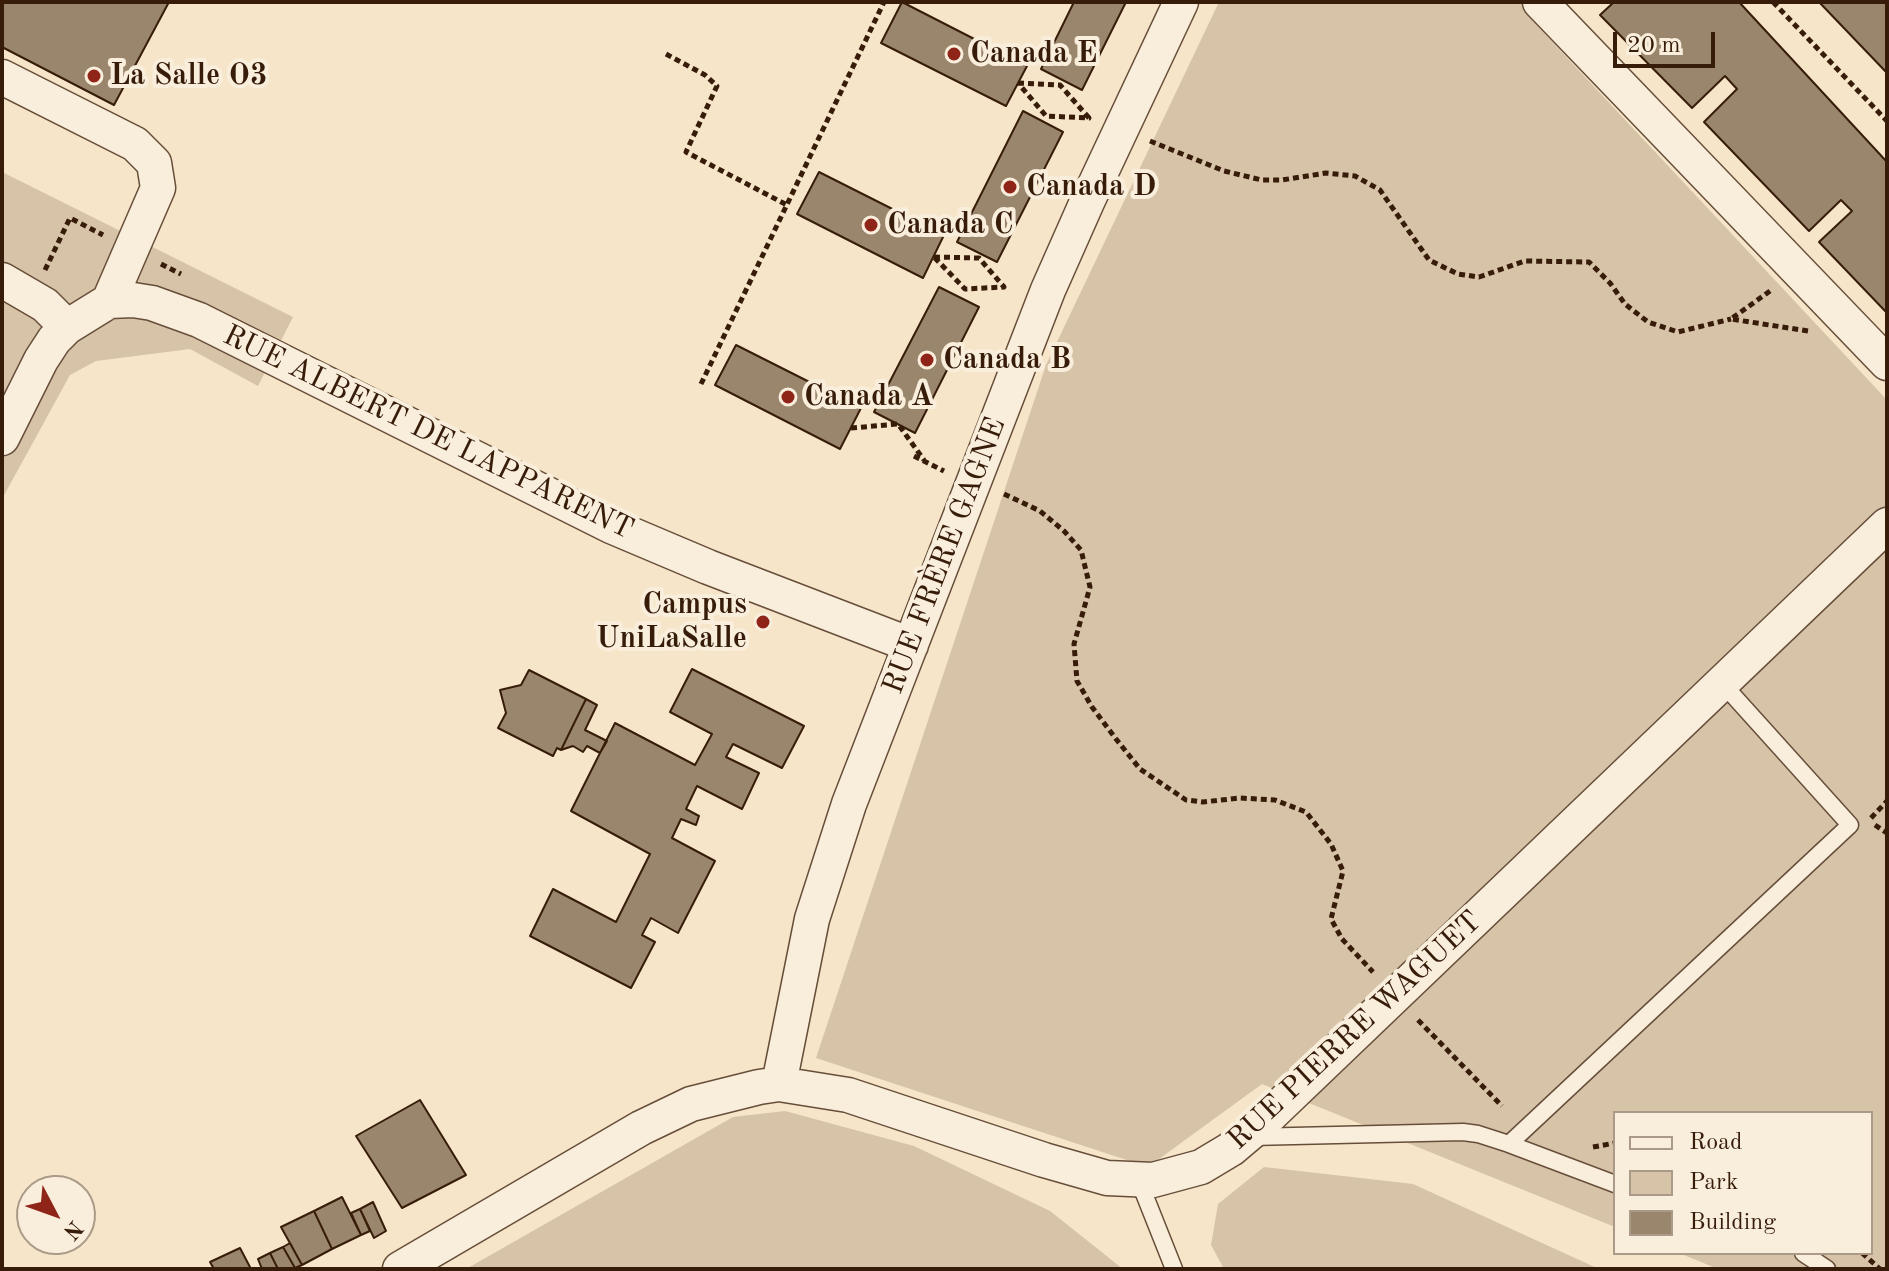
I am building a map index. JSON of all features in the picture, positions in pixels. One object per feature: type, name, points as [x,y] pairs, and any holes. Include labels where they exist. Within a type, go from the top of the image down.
[{"type":"street","name":"RUE FRÈRE GAGNE","points":[[779,1084],[820,890],[849,804],[1048,290],[1181,2]]},
{"type":"street","points":[[1553,6],[1876,352]]},
{"type":"street","points":[[2,77],[135,144],[154,163],[158,188],[109,301],[67,327],[54,340],[2,438]]},
{"type":"street","points":[[2,279],[45,305],[67,327]]},
{"type":"street","name":"RUE ALBERT DE LAPPARENT","points":[[109,301],[152,303],[199,320],[611,526],[697,563],[911,645]]},
{"type":"street","name":"RUE PIERRE WAGUET","points":[[400,1269],[665,1116],[691,1104],[735,1091],[779,1084],[848,1095],[1067,1168],[1107,1178],[1139,1181],[1171,1177],[1201,1167],[1246,1137],[1887,525]]},
{"type":"lane","points":[[1509,1144],[1850,825],[1722,683]]},
{"type":"lane","points":[[1246,1137],[1463,1132],[1509,1144],[1613,1183]]},
{"type":"lane","points":[[1139,1181],[1174,1269]]},
{"type":"lane","points":[[1806,1255],[1827,1269]]},
{"type":"path","points":[[701,384],[884,2]]},
{"type":"path","points":[[1773,2],[1887,121]]},
{"type":"path","points":[[666,54],[705,75],[717,86],[686,152],[787,205]]},
{"type":"path","points":[[1018,83],[1060,85],[1089,118],[1046,116],[1018,83]]},
{"type":"path","points":[[1880,114],[1887,107]]},
{"type":"path","points":[[1139,137],[1224,171],[1262,180],[1326,173],[1355,176],[1380,190],[1429,260],[1458,274],[1479,277],[1525,261],[1589,262],[1625,304],[1648,322],[1678,332],[1731,319],[1798,271]]},
{"type":"path","points":[[934,257],[979,258],[1004,287],[965,289],[934,257]]},
{"type":"path","points":[[1731,319],[1876,352]]},
{"type":"path","points":[[851,428],[898,424],[924,460]]},
{"type":"path","points":[[914,456],[956,477]]},
{"type":"path","points":[[998,492],[1040,511],[1081,550],[1090,587],[1074,644],[1077,681],[1092,707],[1140,769],[1186,800],[1275,800],[1306,812],[1331,844],[1343,871],[1331,919],[1342,939],[1502,1106]]},
{"type":"path","points":[[1868,820],[1887,801]]},
{"type":"path","points":[[1864,1255],[1880,1269]]},
{"type":"green space","points":[[1219,2],[1542,2],[1528,16],[1887,400],[1887,1269],[1718,1269],[1684,1255],[1873,1255],[1873,1111],[1613,1111],[1613,1226],[1262,1084],[1148,1167],[816,1058],[1046,365]]},
{"type":"green space","points":[[2,172],[293,317],[258,386],[190,349],[96,361],[70,375],[2,499]]},
{"type":"green space","points":[[785,1111],[914,1146],[1050,1211],[1123,1269],[466,1269],[733,1117]]},
{"type":"green space","points":[[1264,1167],[1413,1184],[1599,1269],[1224,1269],[1211,1245],[1218,1204]]},
{"type":"building","name":"La Salle O3","points":[[2,2],[169,2],[114,105],[2,47]]},
{"type":"building","name":"Canada E","points":[[902,2],[1027,66],[1006,106],[881,43]]},
{"type":"building","points":[[1074,2],[1126,2],[1082,90],[1041,69]]},
{"type":"building","points":[[1614,2],[1739,2],[1887,162],[1887,313],[1819,242],[1852,211],[1841,200],[1809,231],[1704,122],[1737,89],[1725,76],[1692,108],[1600,15]]},
{"type":"building","points":[[1819,2],[1887,2],[1887,73]]},
{"type":"building","name":"Canada D","points":[[1023,111],[1063,132],[997,262],[957,242]]},
{"type":"building","name":"Canada C","points":[[819,172],[944,235],[923,278],[797,214]]},
{"type":"building","name":"Canada B","points":[[939,287],[979,307],[915,433],[874,412]]},
{"type":"building","name":"Canada A","points":[[736,345],[861,408],[840,449],[715,385]]},
{"type":"building","points":[[692,669],[804,726],[782,768],[733,744],[726,757],[759,773],[742,809],[697,786],[686,809],[699,816],[696,825],[681,819],[672,838],[715,861],[678,933],[651,918],[642,935],[655,942],[631,988],[530,936],[553,889],[616,922],[650,854],[571,811],[615,723],[695,765],[712,734],[670,712]]},
{"type":"building","points":[[529,670],[586,699],[561,750],[557,748],[553,756],[498,728],[506,713],[500,690],[521,685]]},
{"type":"building","points":[[586,699],[597,705],[585,730],[607,741],[600,753],[587,746],[583,752],[573,746],[561,750]]},
{"type":"building","points":[[420,1100],[466,1175],[402,1208],[356,1136]]},
{"type":"building","points":[[342,1197],[361,1235],[332,1249],[314,1211]]},
{"type":"building","points":[[373,1202],[386,1231],[374,1238],[360,1209]]},
{"type":"building","points":[[360,1209],[370,1231],[361,1235],[351,1213]]},
{"type":"building","points":[[314,1211],[332,1249],[302,1265],[281,1227]]},
{"type":"building","points":[[290,1243],[302,1265],[295,1268],[283,1247]]},
{"type":"building","points":[[283,1247],[295,1269],[278,1269],[270,1253]]},
{"type":"building","points":[[240,1248],[251,1269],[214,1269],[210,1262]]},
{"type":"building","points":[[270,1253],[278,1269],[262,1269],[258,1259]]},
{"type":"place","name":"Canada E","points":[[954,54]]},
{"type":"place","name":"La Salle O3","points":[[94,76]]},
{"type":"place","name":"Canada D","points":[[1010,187]]},
{"type":"place","name":"Canada C","points":[[871,225]]},
{"type":"place","name":"Canada B","points":[[927,360]]},
{"type":"place","name":"Canada A","points":[[788,397]]},
{"type":"place","name":"Campus UniLaSalle","points":[[763,622]]}]
